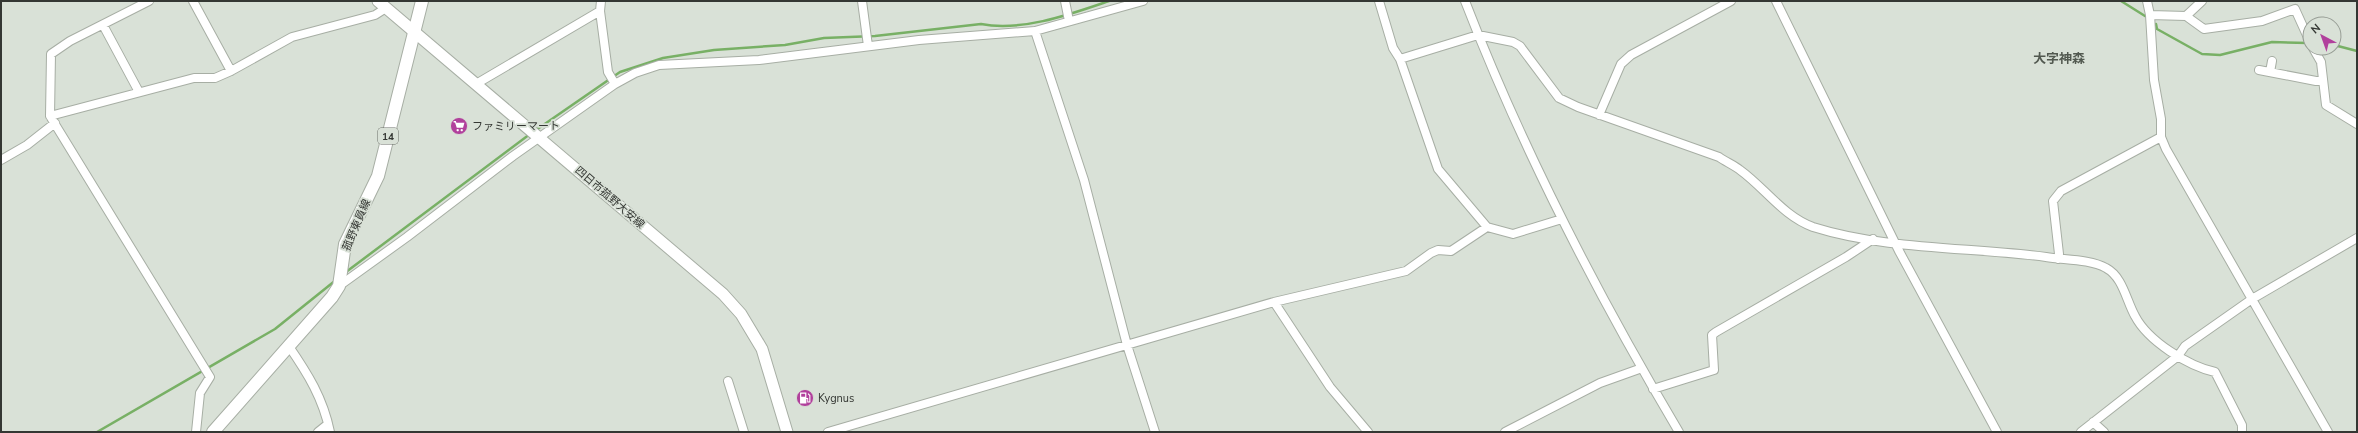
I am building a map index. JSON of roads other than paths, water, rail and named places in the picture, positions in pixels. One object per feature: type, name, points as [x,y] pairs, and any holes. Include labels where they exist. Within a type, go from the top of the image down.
[{"type":"main road","name":"菰野東員線","points":[[212,432],[332,297],[339,283],[346,244],[378,176],[416,33],[422,1]]},
{"type":"main road","name":"四日市菰野大安線","points":[[382,4],[723,294],[741,314],[762,349],[787,432]]},
{"type":"street","points":[[149,1],[70,41],[51,54],[50,116],[56,123],[210,377],[200,393],[196,432]]},
{"type":"street","points":[[193,1],[231,71]]},
{"type":"street","points":[[601,1],[600,11],[608,72],[615,83]]},
{"type":"street","points":[[862,1],[867,44]]},
{"type":"street","points":[[339,283],[407,237],[487,175],[535,134],[615,83],[635,73],[659,65],[759,60],[867,44],[1035,31],[1143,1]]},
{"type":"street","points":[[1379,1],[1393,48],[1400,59],[1438,169],[1487,227],[1513,234],[1562,219]]},
{"type":"street","points":[[1465,1],[1514,123],[1562,219],[1642,368],[1679,432]]},
{"type":"street","points":[[1599,115],[1621,64],[1653,43],[1732,1]]},
{"type":"street","points":[[1776,1],[1895,243],[1997,432]]},
{"type":"street","points":[[2147,1],[2150,15],[2154,80],[2161,120],[2161,137],[2166,149],[2328,432]]},
{"type":"street","points":[[2186,16],[2202,1]]},
{"type":"street","points":[[50,116],[194,78],[215,78],[231,71],[292,37],[375,16],[382,4]]},
{"type":"street","points":[[1065,5],[1069,21]]},
{"type":"street","points":[[2150,15],[2186,16],[2204,29],[2262,22],[2293,5],[2302,25]]},
{"type":"street","points":[[476,84],[600,11]]},
{"type":"street","points":[[103,25],[139,92]]},
{"type":"street","points":[[1035,31],[1084,180],[1127,345],[1155,432]]},
{"type":"street","points":[[1400,59],[1478,35],[1513,42],[1520,46],[1559,98],[1599,115],[1720,157],[1740,170],[1796,219],[1814,227],[1895,243],[2058,259],[2100,265],[2111,271],[2119,280],[2138,321],[2146,331],[2178,356],[2200,369],[2215,372],[2242,425],[2242,432]]},
{"type":"street","points":[[2318,56],[2321,62],[2326,105],[2357,124]]},
{"type":"street","points":[[2270,72],[2272,61]]},
{"type":"street","points":[[2259,70],[2316,82],[2323,81]]},
{"type":"street","points":[[1,160],[27,145],[56,123]]},
{"type":"street","points":[[2058,259],[2059,254],[2053,201],[2061,191],[2161,137]]},
{"type":"street","points":[[828,432],[1274,302],[1406,271],[1431,253],[1438,250],[1451,251],[1487,227]]},
{"type":"street","points":[[2081,432],[2178,356],[2185,346],[2252,299],[2357,238]]},
{"type":"street","points":[[1653,388],[1714,370],[1712,335],[1846,257],[1874,239]]},
{"type":"street","points":[[1274,302],[1330,387],[1368,432]]},
{"type":"street","points":[[288,345],[321,400],[329,428],[318,432]]},
{"type":"street","points":[[1505,432],[1600,383],[1642,368]]},
{"type":"street","points":[[728,381],[744,432]]},
{"type":"street","points":[[2093,422],[2104,432]]},
{"type":"waterway","points":[[536,130],[620,72],[663,58],[714,50],[785,45],[824,38],[875,36],[981,24],[997,26],[1029,24],[1063,16],[1109,1]]},
{"type":"waterway","points":[[2121,1],[2145,16]]},
{"type":"waterway","points":[[2156,24],[2157,29],[2202,54],[2220,55],[2272,42],[2302,43]]},
{"type":"waterway","points":[[2342,47],[2357,51]]},
{"type":"waterway","points":[[346,272],[530,134]]},
{"type":"waterway","points":[[97,432],[275,329],[336,280]]},
{"type":"place","name":"ファミリーマート","points":[[459,126]]},
{"type":"place","name":"Kygnus","points":[[805,398]]},
{"type":"district","name":"大字神森","points":[[2059,58]]}]
